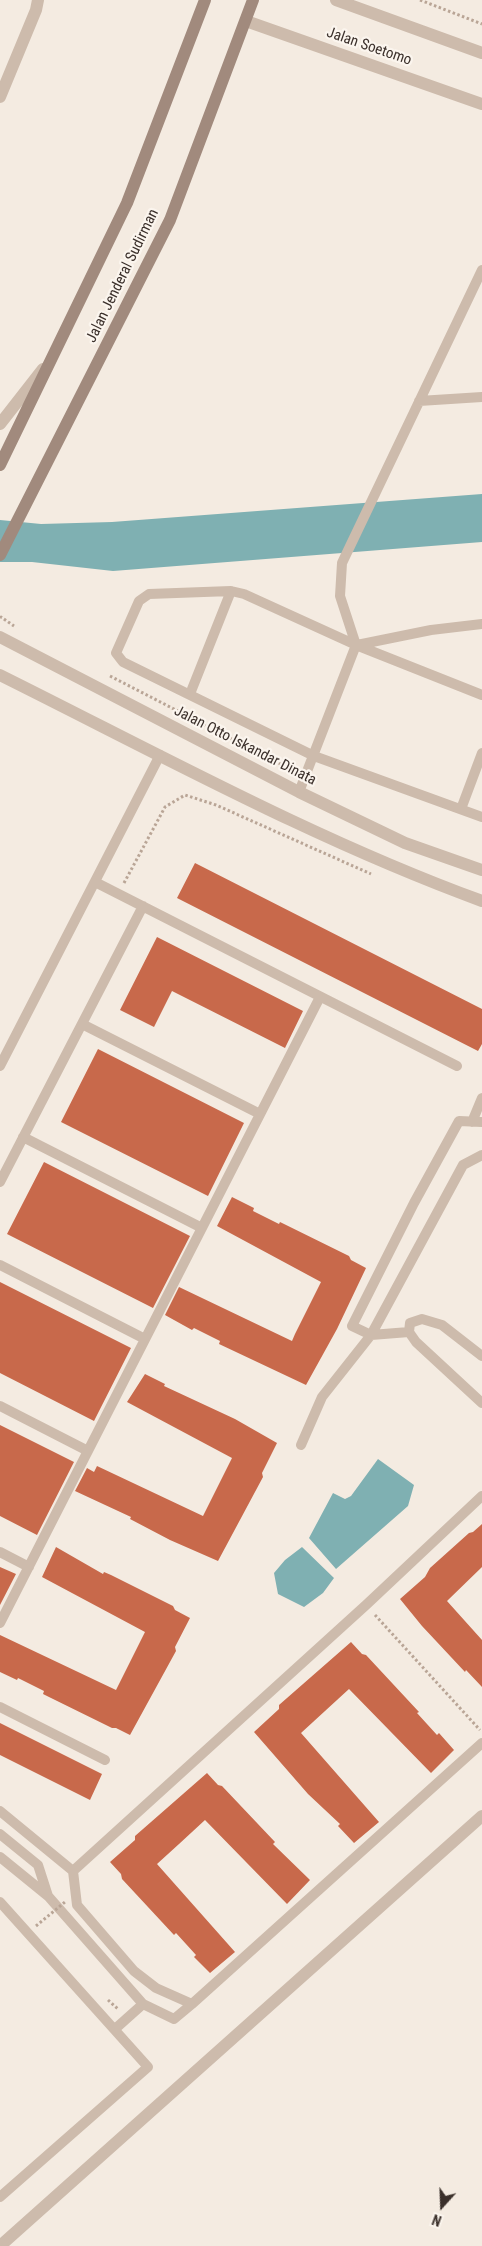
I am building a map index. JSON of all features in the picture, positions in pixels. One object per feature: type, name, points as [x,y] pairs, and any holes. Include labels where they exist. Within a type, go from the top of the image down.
[{"type":"main road","name":"Jalan Jenderal Sudirman","points":[[0,465],[127,203],[205,0]]},
{"type":"main road","name":"Jalan Jenderal Sudirman","points":[[0,555],[23,514],[170,220],[253,0]]},
{"type":"street","points":[[0,97],[36,10],[38,0]]},
{"type":"street","points":[[336,0],[482,53]]},
{"type":"street","name":"Jalan Soetomo","points":[[246,21],[482,104]]},
{"type":"street","points":[[0,424],[52,358]]},
{"type":"street","name":"Jalan Otto Iskandar Dinata","points":[[0,636],[299,792],[405,843],[482,870]]},
{"type":"street","points":[[0,675],[324,837],[407,873],[482,900]]},
{"type":"street","points":[[0,2246],[482,1816]]},
{"type":"lane","points":[[299,792],[356,645],[340,596],[342,563],[419,401],[479,282],[482,270]]},
{"type":"lane","points":[[419,401],[482,397]]},
{"type":"lane","points":[[190,694],[231,591]]},
{"type":"lane","points":[[482,695],[356,645],[244,594],[231,591],[149,594],[139,601],[116,653],[124,662],[314,756],[482,818]]},
{"type":"lane","points":[[356,645],[432,630],[482,624]]},
{"type":"lane","points":[[461,810],[482,753]]},
{"type":"lane","points":[[0,1066],[160,755]]},
{"type":"lane","points":[[95,882],[457,1066]]},
{"type":"lane","points":[[0,1182],[143,906]]},
{"type":"lane","points":[[0,1623],[320,997]]},
{"type":"lane","points":[[82,1024],[260,1114]]},
{"type":"lane","points":[[409,1332],[372,1335],[352,1326],[414,1203],[459,1120],[477,1122],[482,1098]]},
{"type":"lane","points":[[23,1137],[202,1228]]},
{"type":"lane","points":[[301,1445],[322,1397],[372,1335],[463,1165],[482,1155]]},
{"type":"lane","points":[[0,1265],[145,1340]]},
{"type":"lane","points":[[482,1356],[442,1325],[432,1320],[422,1319],[410,1323],[409,1332],[416,1342],[482,1403]]},
{"type":"lane","points":[[0,1406],[88,1451]]},
{"type":"lane","points":[[72,1871],[366,1605],[482,1496]]},
{"type":"lane","points":[[0,1552],[29,1567]]},
{"type":"lane","points":[[0,1707],[105,1760]]},
{"type":"lane","points":[[0,1857],[48,1896],[143,2004],[174,2019],[482,1743]]},
{"type":"lane","points":[[0,1811],[44,1845],[72,1871],[77,1905],[134,1971],[156,1988],[192,2004]]},
{"type":"lane","points":[[0,1834],[38,1865],[48,1896]]},
{"type":"lane","points":[[0,1902],[148,2067],[0,2197]]},
{"type":"lane","points":[[115,2029],[143,2004]]},
{"type":"path","points":[[420,0],[482,24]]},
{"type":"path","points":[[0,618],[1,616],[20,629]]},
{"type":"path","points":[[102,672],[305,777]]},
{"type":"path","points":[[121,895],[126,877],[165,807],[185,795],[216,805],[374,875]]},
{"type":"path","points":[[366,1605],[482,1733]]},
{"type":"path","points":[[36,1926],[65,1902]]},
{"type":"water","points":[[482,494],[482,542],[113,571],[32,562],[0,562],[0,520],[41,524],[112,522]]},
{"type":"water","points":[[378,1459],[414,1485],[408,1506],[336,1569],[309,1538],[333,1493],[345,1499],[351,1496]]},
{"type":"water","points":[[302,1547],[334,1578],[323,1593],[304,1607],[278,1594],[274,1573],[285,1560]]},
{"type":"building","points":[[195,863],[482,1009],[482,1044],[478,1051],[177,898]]},
{"type":"building","points":[[157,937],[303,1011],[285,1048],[172,991],[154,1027],[120,1010]]},
{"type":"building","points":[[98,1049],[244,1123],[208,1196],[61,1122]]},
{"type":"building","points":[[44,1162],[190,1236],[153,1308],[7,1234]]},
{"type":"building","points":[[232,1197],[254,1208],[253,1211],[349,1256],[351,1260],[366,1268],[337,1329],[306,1385],[219,1344],[220,1341],[194,1328],[192,1330],[165,1315],[179,1287],[292,1341],[321,1282],[217,1226]]},
{"type":"building","points":[[0,1282],[131,1348],[94,1421],[0,1373]]},
{"type":"building","points":[[145,1374],[165,1384],[164,1386],[235,1419],[277,1443],[262,1473],[263,1477],[218,1561],[170,1540],[130,1519],[131,1517],[75,1491],[87,1468],[94,1472],[97,1466],[203,1516],[232,1458],[127,1402]]},
{"type":"building","points":[[0,1425],[74,1462],[37,1535],[0,1516]]},
{"type":"building","points":[[482,1524],[482,1567],[447,1601],[482,1640],[482,1687],[466,1670],[465,1672],[422,1626],[400,1599],[425,1577],[430,1568],[469,1533]]},
{"type":"building","points":[[56,1547],[103,1574],[104,1572],[111,1575],[173,1606],[175,1610],[190,1618],[175,1647],[176,1651],[130,1735],[43,1694],[44,1691],[18,1678],[17,1680],[0,1672],[0,1635],[116,1690],[145,1632],[42,1577]]},
{"type":"building","points":[[0,1567],[16,1574],[0,1605]]},
{"type":"building","points":[[351,1642],[362,1654],[366,1655],[419,1712],[417,1713],[437,1735],[439,1733],[454,1750],[431,1773],[349,1689],[301,1733],[379,1822],[354,1843],[338,1826],[340,1824],[308,1794],[254,1732],[279,1709],[279,1705]]},
{"type":"building","points":[[0,1723],[102,1774],[90,1800],[0,1755]]},
{"type":"building","points":[[207,1773],[218,1785],[222,1786],[275,1842],[273,1844],[310,1880],[287,1904],[205,1820],[157,1864],[235,1952],[210,1973],[194,1957],[196,1955],[176,1933],[174,1935],[122,1879],[121,1874],[110,1862],[135,1840],[135,1836]]}]
